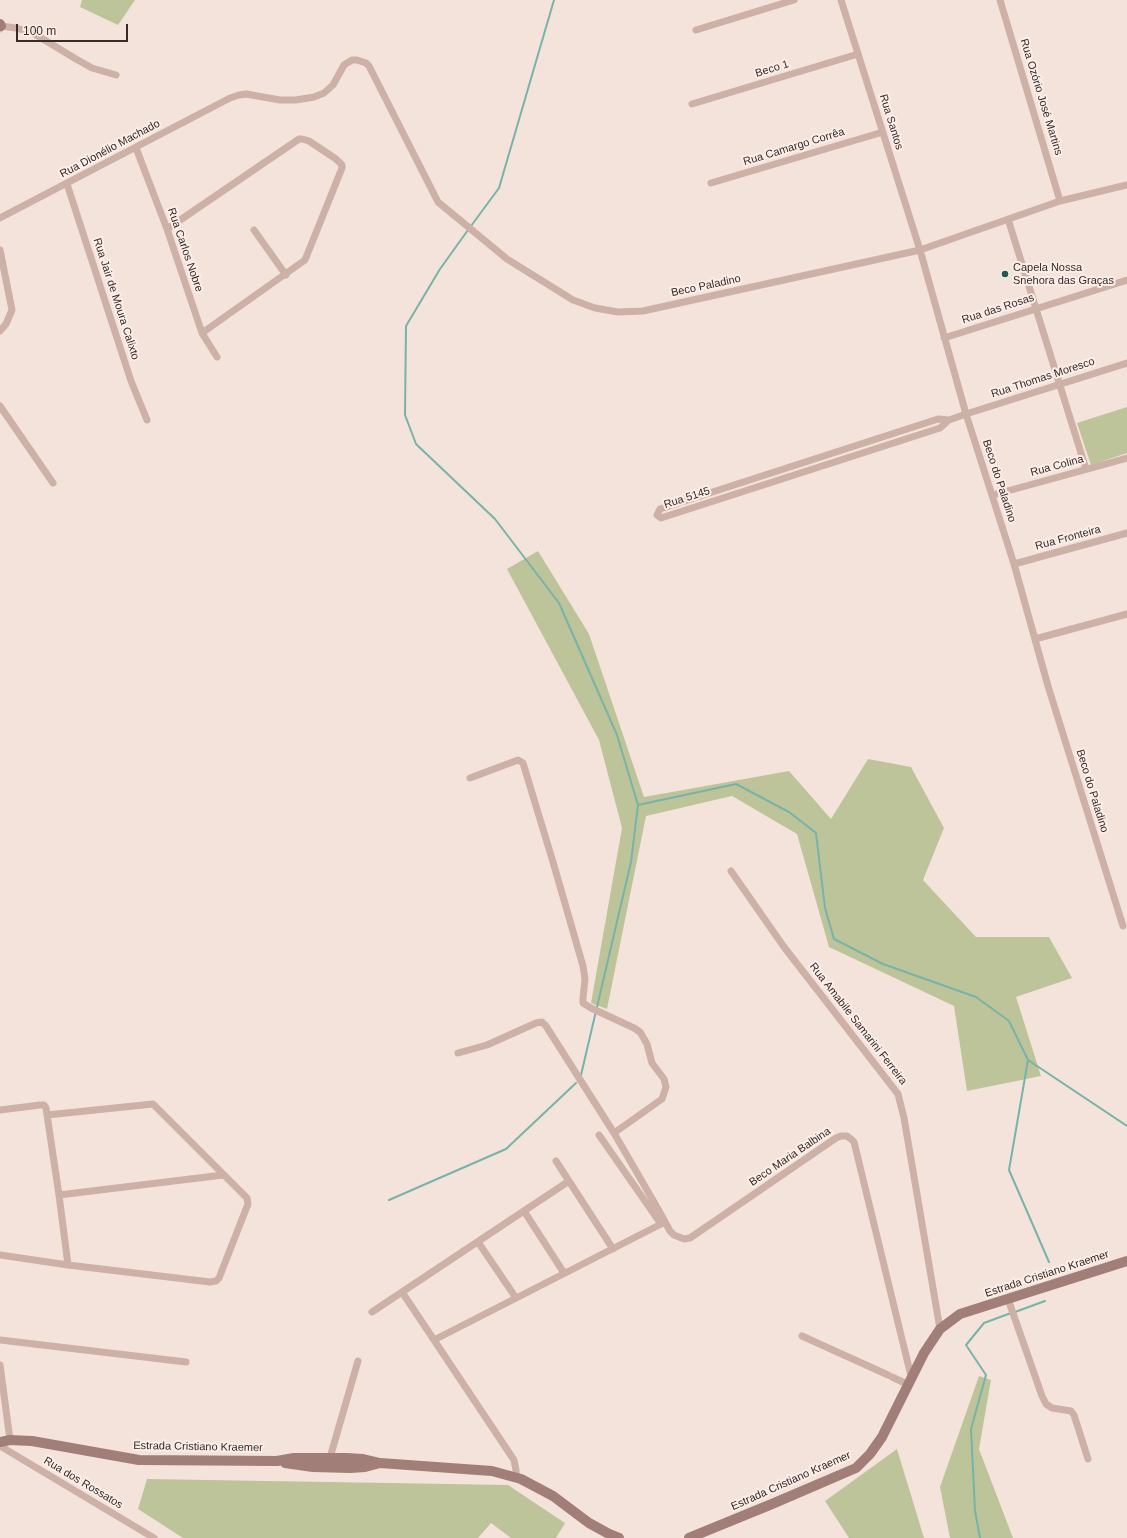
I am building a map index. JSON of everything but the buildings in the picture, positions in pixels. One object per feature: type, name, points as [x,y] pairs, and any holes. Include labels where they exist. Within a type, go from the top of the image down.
[{"type":"main road","name":"Estrada Cristiano Kraemer","points":[[689,1538],[856,1468],[870,1454],[882,1437],[909,1380],[924,1353],[940,1329],[960,1314],[1127,1261]]},
{"type":"main road","name":"Estrada Cristiano Kraemer","points":[[5,1441],[32,1441],[139,1460],[277,1461],[313,1467],[329,1462],[365,1467],[380,1463],[492,1472],[516,1478],[552,1496],[590,1523],[619,1538]]},
{"type":"street","points":[[696,30],[794,0]]},
{"type":"street","name":"Rua Santos","points":[[841,0],[920,250]]},
{"type":"street","name":"Rua Ozório José Martins","points":[[1000,0],[1060,201]]},
{"type":"street","points":[[0,27],[16,28],[33,33],[92,68],[116,75]]},
{"type":"street","name":"Beco 1","points":[[692,104],[858,54]]},
{"type":"street","name":"Rua Dionélio Machado","points":[[0,218],[230,98],[246,94],[280,100],[296,100],[314,97],[324,93],[333,85],[344,65],[352,60],[357,60],[366,63],[374,75],[438,202],[507,259]]},
{"type":"street","name":"Rua Camargo Corrêa","points":[[711,183],[883,132]]},
{"type":"street","points":[[167,229],[299,139],[302,138],[309,141],[340,163],[342,168],[305,260],[286,275],[202,333]]},
{"type":"street","name":"Rua Carlos Nobre","points":[[136,148],[167,229],[202,333],[217,357]]},
{"type":"street","name":"Rua Jair de Moura Calixto","points":[[67,184],[131,381],[147,420]]},
{"type":"street","points":[[920,250],[1060,201],[1127,185]]},
{"type":"street","points":[[1008,220],[1086,470]]},
{"type":"street","points":[[254,230],[286,275]]},
{"type":"street","points":[[0,250],[12,310],[6,324],[0,331]]},
{"type":"street","name":"Beco Paladino","points":[[507,259],[573,300],[595,308],[618,312],[643,311],[920,250]]},
{"type":"street","name":"Beco do Paladino","points":[[920,250],[966,414],[993,495],[1048,686],[1123,926]]},
{"type":"street","name":"Rua das Rosas","points":[[944,338],[1127,280]]},
{"type":"street","name":"Rua Thomas Moresco","points":[[966,414],[1127,363]]},
{"type":"street","points":[[0,406],[53,482]]},
{"type":"street","name":"Rua 5145","points":[[949,420],[938,419],[660,509],[657,515],[661,518],[940,428],[949,420],[966,414]]},
{"type":"street","points":[[849,449],[851,456]]},
{"type":"street","name":"Rua Colina","points":[[993,495],[1127,458]]},
{"type":"street","points":[[776,472],[779,480]]},
{"type":"street","name":"Rua Fronteira","points":[[1014,564],[1127,533]]},
{"type":"street","points":[[1035,639],[1127,614]]},
{"type":"street","points":[[470,778],[518,760],[523,763],[583,966],[585,979],[582,998],[583,1003],[640,1032],[647,1044],[652,1064],[664,1079],[666,1087],[662,1099],[614,1134]]},
{"type":"street","name":"Rua Amabile Samarini Ferreira","points":[[731,871],[784,947],[898,1094],[904,1118],[940,1329]]},
{"type":"street","name":"Beco Maria Balbina","points":[[458,1053],[488,1045],[536,1023],[542,1022],[546,1026],[614,1134],[663,1223],[674,1235],[684,1239],[690,1238],[836,1138],[847,1136],[854,1142],[909,1380]]},
{"type":"street","points":[[0,1255],[68,1265],[210,1282],[216,1281],[219,1278],[248,1203],[247,1198],[152,1103],[47,1115]]},
{"type":"street","points":[[0,1110],[42,1105],[45,1107],[68,1265]]},
{"type":"street","points":[[434,1340],[663,1223],[598,1134]]},
{"type":"street","points":[[556,1161],[613,1249]]},
{"type":"street","points":[[59,1195],[223,1175]]},
{"type":"street","points":[[372,1312],[569,1181]]},
{"type":"street","points":[[524,1211],[564,1273]]},
{"type":"street","points":[[478,1242],[516,1298]]},
{"type":"street","points":[[402,1292],[514,1460],[516,1478]]},
{"type":"street","points":[[1008,1299],[1042,1396],[1046,1404],[1052,1408],[1071,1411],[1074,1415],[1088,1459]]},
{"type":"street","points":[[802,1336],[890,1376],[909,1380]]},
{"type":"street","points":[[0,1340],[186,1362]]},
{"type":"street","points":[[329,1462],[358,1361]]},
{"type":"street","points":[[0,1365],[5,1441]]},
{"type":"street","name":"Rua dos Rossatos","points":[[0,1446],[154,1538]]},
{"type":"green space","points":[[82,0],[135,0],[118,25],[80,7]]},
{"type":"green space","points":[[1127,407],[1127,453],[1091,465],[1077,423]]},
{"type":"green space","points":[[538,551],[589,634],[644,797],[789,771],[831,819],[868,759],[911,767],[944,828],[923,880],[976,937],[1049,937],[1072,978],[1016,997],[1041,1076],[967,1091],[954,1006],[829,947],[797,834],[732,796],[646,816],[607,1009],[591,1003],[622,828],[599,740],[507,569]]},
{"type":"green space","points":[[979,1376],[991,1380],[979,1449],[1013,1538],[950,1538],[940,1487]]},
{"type":"green space","points":[[897,1449],[924,1538],[849,1538],[825,1501]]},
{"type":"green space","points":[[147,1479],[508,1485],[565,1523],[556,1538],[511,1538],[491,1523],[478,1538],[183,1538],[138,1509]]},
{"type":"waterway","points":[[471,226],[499,188],[554,0]]},
{"type":"waterway","points":[[468,230],[440,269],[406,326],[405,415],[416,444],[495,519],[559,603],[617,735],[638,805],[631,862],[581,1075]]},
{"type":"waterway","points":[[638,805],[736,784],[789,812],[816,833],[825,908],[834,939],[883,964],[976,997],[1009,1021],[1028,1060],[1009,1170],[1049,1262]]},
{"type":"waterway","points":[[1028,1060],[1127,1126]]},
{"type":"waterway","points":[[389,1200],[506,1149],[576,1083]]},
{"type":"waterway","points":[[1015,1312],[1045,1301]]},
{"type":"waterway","points":[[980,1538],[975,1511],[971,1429],[986,1375],[966,1345],[984,1323],[1011,1313]]},
{"type":"place","name":"Capela Nossa Snehora das Graças","points":[[1005,274]]}]
